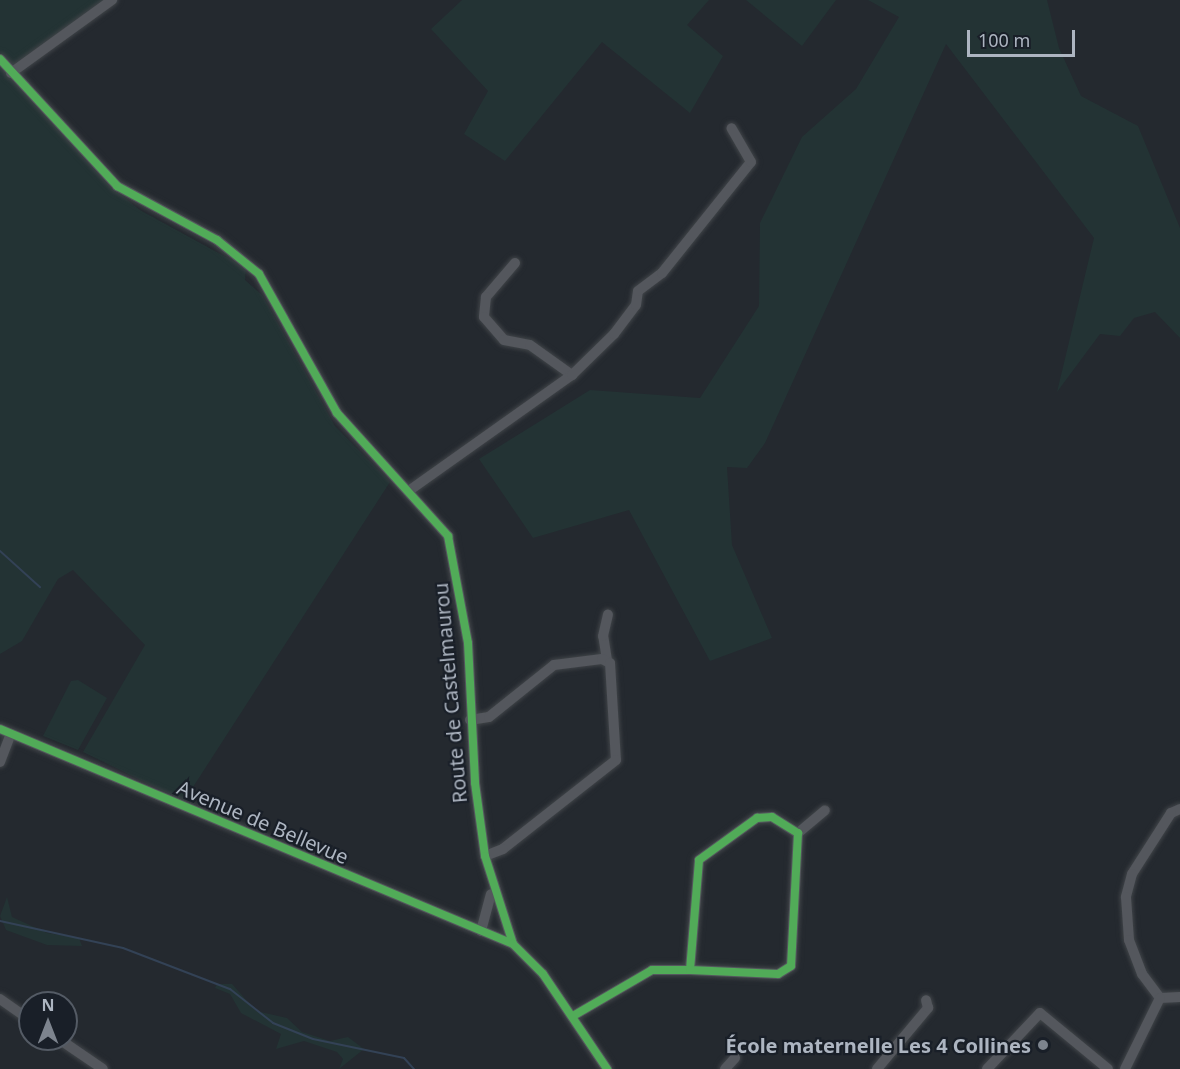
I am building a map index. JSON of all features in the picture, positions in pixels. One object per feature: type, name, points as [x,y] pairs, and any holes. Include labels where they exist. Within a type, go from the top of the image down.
[{"type":"street","points":[[11,73],[112,0]]},
{"type":"street","name":"Route de Castelmaurou","points":[[0,59],[134,199],[217,240],[259,274],[327,399],[436,517],[455,558],[468,643],[470,720],[485,856],[491,887],[513,944]]},
{"type":"street","points":[[410,490],[572,375],[614,334],[636,305],[638,291],[662,273],[751,162],[731,128]]},
{"type":"street","points":[[515,263],[486,297],[484,317],[504,340],[530,345],[572,375]]},
{"type":"street","points":[[485,856],[503,849],[616,760],[619,746],[603,636],[608,615]]},
{"type":"street","points":[[470,720],[489,717],[554,665],[607,660]]},
{"type":"street","name":"Avenue de Bellevue","points":[[0,729],[513,944]]},
{"type":"street","points":[[0,762],[11,734]]},
{"type":"street","points":[[1160,998],[1142,974],[1129,940],[1126,897],[1132,874],[1171,813],[1180,809]]},
{"type":"street","points":[[573,1016],[652,970],[788,970],[795,925],[798,833],[825,810]]},
{"type":"street","points":[[690,970],[699,860],[758,818],[772,817],[798,833]]},
{"type":"street","name":"Route de Castelmaurou","points":[[481,931],[486,919],[491,887]]},
{"type":"street","points":[[486,919],[503,919]]},
{"type":"street","points":[[513,944],[573,1016],[607,1069]]},
{"type":"street","points":[[1160,998],[1180,996]]},
{"type":"street","points":[[1125,1069],[1160,998]]},
{"type":"street","points":[[0,999],[18,1012]]},
{"type":"street","points":[[877,1069],[928,1008],[926,1000]]},
{"type":"street","points":[[987,1069],[1040,1013],[1108,1069]]},
{"type":"street","points":[[77,1051],[103,1069]]},
{"type":"street","points":[[724,1069],[735,1058]]},
{"type":"shaded area","points":[[0,0],[104,0],[13,66],[0,52]]},
{"type":"shaded area","points":[[462,0],[709,0],[687,25],[723,56],[690,113],[602,42],[505,161],[464,134],[488,91],[431,29]]},
{"type":"shaded area","points":[[746,0],[836,0],[802,46]]},
{"type":"shaded area","points":[[868,0],[1047,0],[1059,48],[1081,96],[1138,126],[1180,228],[1180,338],[1155,312],[1134,318],[1120,336],[1100,334],[1057,392],[1094,238],[946,44],[765,443],[747,468],[727,467],[732,545],[772,638],[710,661],[629,510],[533,538],[479,459],[590,390],[700,398],[759,306],[760,223],[802,137],[856,89],[899,17]]},
{"type":"shaded area","points":[[0,66],[112,188],[140,210],[246,268],[245,280],[262,295],[335,426],[390,482],[184,801],[83,752],[145,645],[73,570],[58,579],[22,641],[0,654]]},
{"type":"shaded area","points":[[78,680],[107,698],[78,750],[43,736],[71,681]]},
{"type":"shaded area","points":[[7,897],[12,917],[47,933],[79,938],[82,946],[47,945],[6,930],[0,916]]},
{"type":"shaded area","points":[[217,984],[232,984],[256,1011],[287,1018],[302,1032],[330,1041],[348,1037],[364,1049],[339,1069],[343,1059],[337,1052],[304,1041],[276,1049],[281,1034],[241,1013],[230,994],[215,988]]},
{"type":"waterway","points":[[0,551],[40,587]]},
{"type":"waterway","points":[[0,921],[123,948],[230,989],[273,1023],[313,1039],[404,1058],[414,1069]]},
{"type":"cycle path","points":[[0,59],[117,186],[217,240],[259,274],[337,413],[448,536],[468,643],[475,783],[485,856],[513,944]]},
{"type":"cycle path","points":[[0,729],[513,944],[543,974],[607,1069]]},
{"type":"cycle path","points":[[573,1016],[652,970],[690,970],[699,860],[757,818],[772,817],[798,833],[791,966],[778,974],[690,970]]},
{"type":"place","name":"École maternelle Les 4 Collines","points":[[1043,1045]]}]
